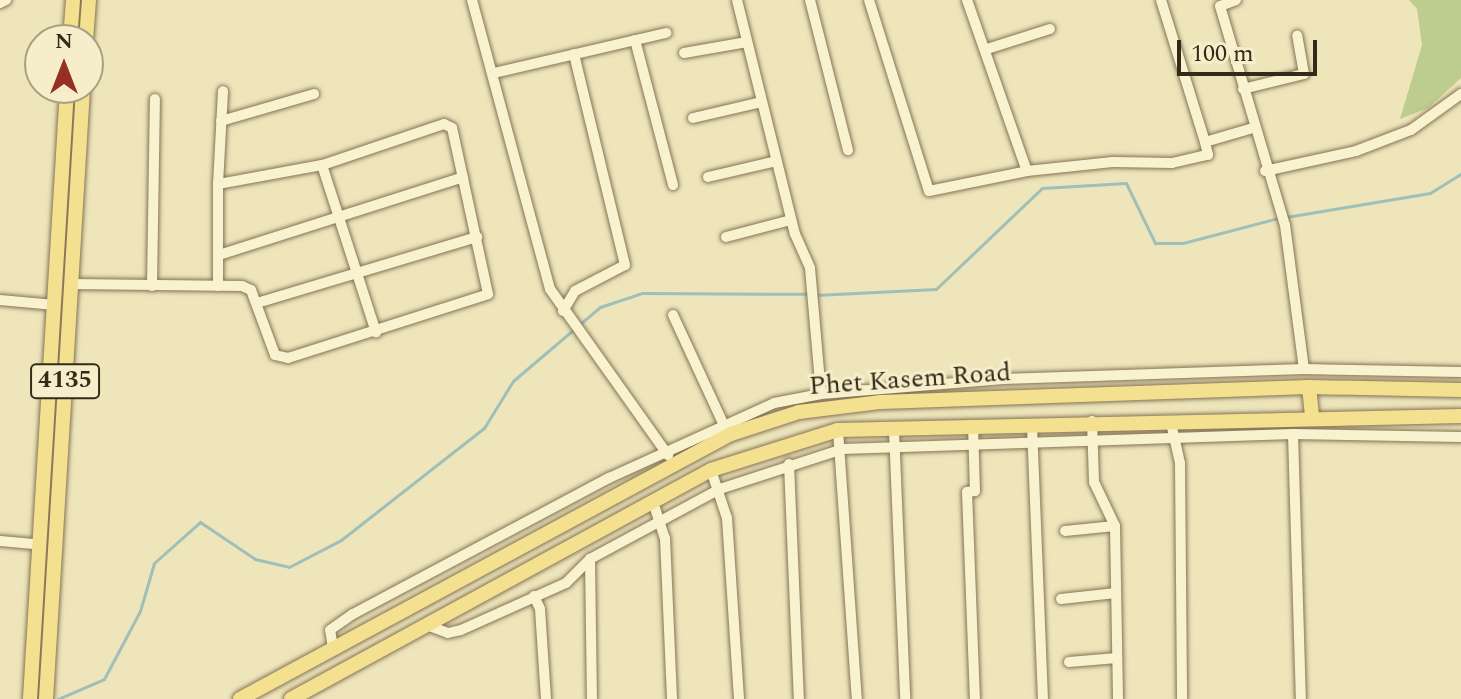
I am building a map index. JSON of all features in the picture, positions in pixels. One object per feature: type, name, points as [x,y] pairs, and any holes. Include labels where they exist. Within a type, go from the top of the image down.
[{"type":"main road","points":[[73,0],[81,24]]},
{"type":"main road","points":[[77,24],[89,0]]},
{"type":"main road","name":"4135","points":[[30,699],[37,544],[66,104]]},
{"type":"main road","name":"4135","points":[[46,699],[82,104]]},
{"type":"main road","points":[[1309,387],[1312,417]]},
{"type":"main road","name":"Phet Kasem Road","points":[[240,699],[670,458],[799,412],[880,396],[1309,387],[1461,390]]},
{"type":"main road","name":"Phet Kasem Road","points":[[291,699],[595,533],[654,505],[711,470],[838,430],[894,431],[1092,421],[1171,423],[1312,417],[1461,416]]},
{"type":"main road","points":[[333,648],[349,667]]},
{"type":"street","points":[[0,3],[6,0]]},
{"type":"street","points":[[63,0],[79,19],[96,0]]},
{"type":"street","points":[[472,0],[550,289],[670,458],[723,423],[774,403],[821,394],[880,396],[1003,379],[1304,369],[1461,372]]},
{"type":"street","points":[[737,0],[791,220],[810,268],[821,394]]},
{"type":"street","points":[[810,0],[848,150]]},
{"type":"street","points":[[869,0],[929,191],[1027,171],[1127,161],[1172,163],[1208,155],[1161,0]]},
{"type":"street","points":[[967,0],[987,49],[1027,171]]},
{"type":"street","points":[[1236,0],[1220,6],[1265,171],[1285,225],[1304,369]]},
{"type":"street","points":[[987,49],[1050,29]]},
{"type":"street","points":[[494,73],[666,33]]},
{"type":"street","points":[[1243,89],[1304,74],[1297,36]]},
{"type":"street","points":[[635,40],[673,185]]},
{"type":"street","points":[[684,53],[747,42]]},
{"type":"street","points":[[563,311],[575,291],[625,265],[574,54]]},
{"type":"street","points":[[218,286],[218,184],[223,91]]},
{"type":"street","points":[[221,121],[314,94]]},
{"type":"street","points":[[1265,171],[1356,151],[1397,135],[1461,94]]},
{"type":"street","points":[[152,286],[155,99]]},
{"type":"street","points":[[693,118],[761,102]]},
{"type":"street","points":[[71,284],[242,286],[251,290],[280,358],[376,332],[488,294],[463,177],[448,124],[322,165],[218,184]]},
{"type":"street","points":[[1205,142],[1253,128]]},
{"type":"street","points":[[708,177],[776,161]]},
{"type":"street","points":[[322,165],[376,332]]},
{"type":"street","points":[[219,255],[463,177]]},
{"type":"street","points":[[726,237],[791,220]]},
{"type":"street","points":[[257,303],[477,237]]},
{"type":"street","points":[[0,300],[55,305]]},
{"type":"street","points":[[673,315],[723,423]]},
{"type":"street","points":[[1092,421],[1094,482],[1115,526],[1118,699]]},
{"type":"street","points":[[1171,423],[1171,441],[1179,450],[1180,463],[1182,699]]},
{"type":"street","points":[[973,425],[975,491],[967,492],[975,699]]},
{"type":"street","points":[[1032,426],[1043,699]]},
{"type":"street","points":[[838,430],[843,449],[857,699]]},
{"type":"street","points":[[894,431],[905,699]]},
{"type":"street","points":[[1293,434],[1301,699]]},
{"type":"street","points":[[427,625],[448,633],[461,630],[566,583],[590,559],[662,525],[720,489],[789,464],[843,449],[1171,441],[1293,434],[1461,437]]},
{"type":"street","points":[[789,464],[799,699]]},
{"type":"street","points":[[711,470],[720,489],[730,539],[739,699]]},
{"type":"street","points":[[654,505],[662,525],[672,699]]},
{"type":"street","points":[[1065,531],[1115,526]]},
{"type":"street","points":[[595,533],[604,552]]},
{"type":"street","points":[[0,541],[37,544]]},
{"type":"street","points":[[590,559],[592,699]]},
{"type":"street","points":[[1061,599],[1116,593]]},
{"type":"street","points":[[534,596],[540,609],[546,699]]},
{"type":"street","points":[[1069,662],[1117,658]]},
{"type":"green space","points":[[1409,0],[1461,0],[1461,78],[1428,108],[1400,119],[1422,45],[1417,9]]},
{"type":"waterway","points":[[1286,217],[1430,193],[1461,174]]},
{"type":"waterway","points":[[816,295],[936,289],[1042,188],[1126,183],[1155,243],[1183,243],[1278,218]]},
{"type":"waterway","points":[[58,699],[104,679],[140,611],[154,563],[200,522],[255,559],[289,567],[341,540],[484,428],[513,381],[600,307],[642,293],[809,294]]}]
